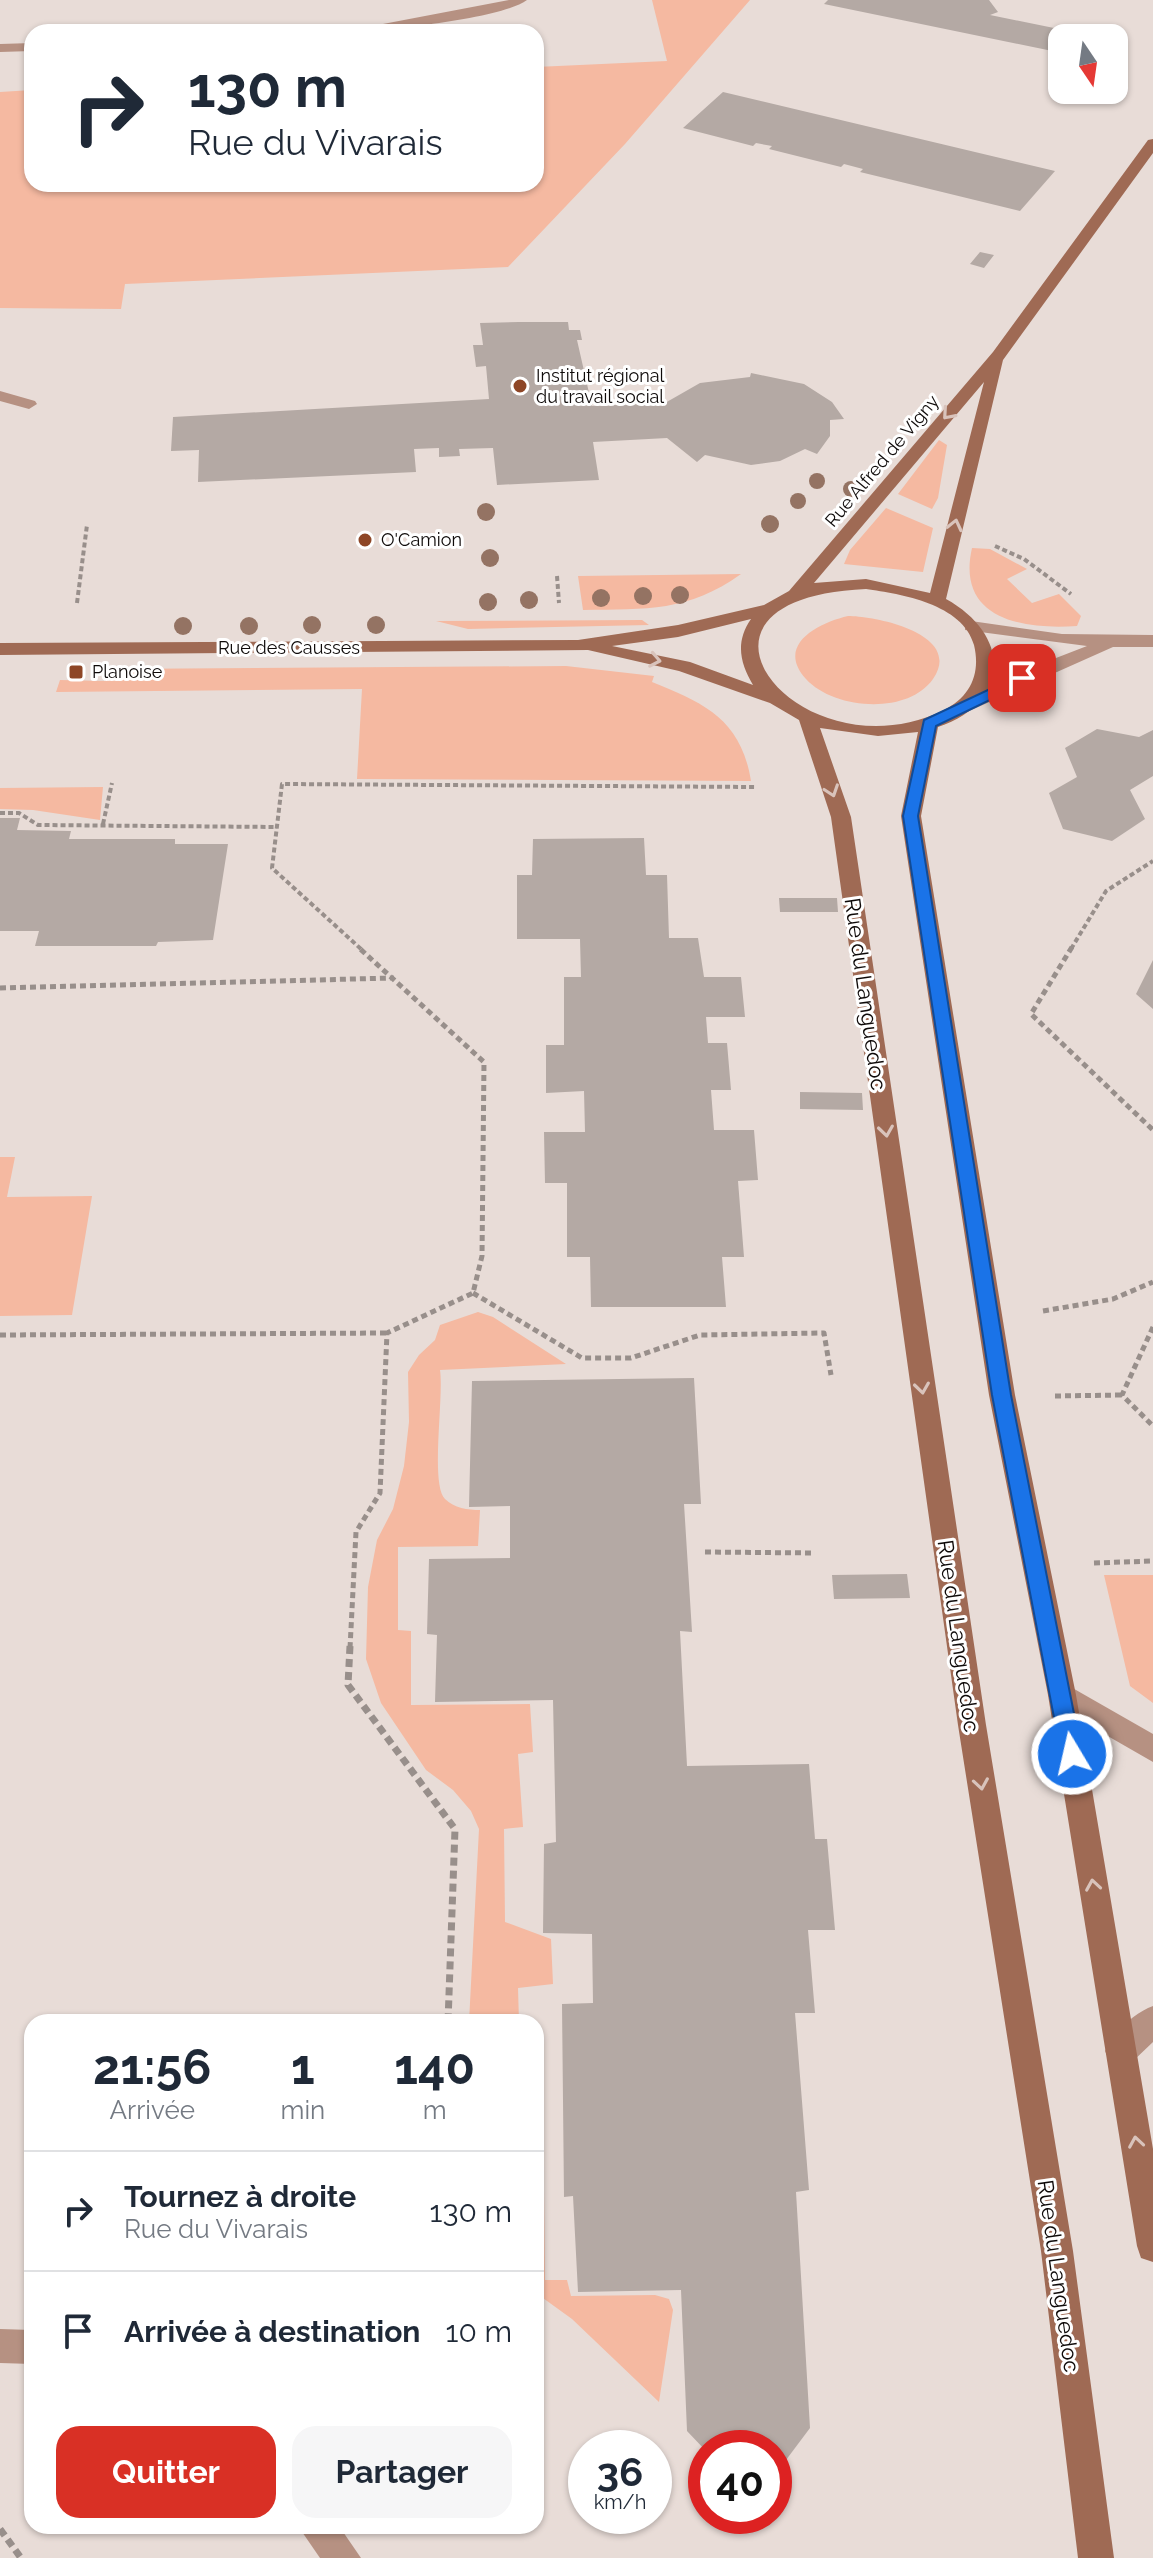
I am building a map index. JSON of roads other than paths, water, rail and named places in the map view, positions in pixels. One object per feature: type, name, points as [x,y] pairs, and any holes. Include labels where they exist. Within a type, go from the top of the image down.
[{"type":"street","points":[[396,24],[501,7],[521,0]]},
{"type":"street","points":[[0,48],[24,47]]},
{"type":"street","name":"Rue Alfred de Vigny","points":[[796,594],[999,355],[1153,143]]},
{"type":"street","name":"Rue Alfred de Vigny","points":[[937,601],[978,428],[999,355]]},
{"type":"street","points":[[0,396],[29,404]]},
{"type":"street","points":[[958,710],[977,692],[986,671],[985,648],[971,626],[937,601],[903,589],[866,584],[829,586],[796,594],[768,610],[752,631],[748,654],[756,678],[777,700],[807,717],[847,728],[889,730],[929,723],[958,710],[1022,678],[1111,643]]},
{"type":"street","name":"Rue des Causses","points":[[0,649],[578,646],[678,631],[768,610]]},
{"type":"street","points":[[971,626],[1044,639],[1111,643],[1153,641]]},
{"type":"street","name":"Rue des Causses","points":[[578,646],[683,666],[777,700]]},
{"type":"street","name":"Rue du Languedoc","points":[[807,717],[841,817],[972,1725],[1057,2251],[1096,2558]]},
{"type":"street","points":[[929,723],[911,816],[1002,1395],[1062,1695],[1153,2246]]},
{"type":"street","points":[[1062,1695],[1153,1749]]},
{"type":"street","points":[[1121,2051],[1153,2021]]},
{"type":"street","points":[[0,2346],[24,2347]]},
{"type":"street","points":[[323,2534],[343,2558]]},
{"type":"place","name":"Institut régional du travail social","points":[[520,386]]},
{"type":"place","name":"O'Camion","points":[[365,540]]},
{"type":"place","name":"Planoise","points":[[76,672]]}]
